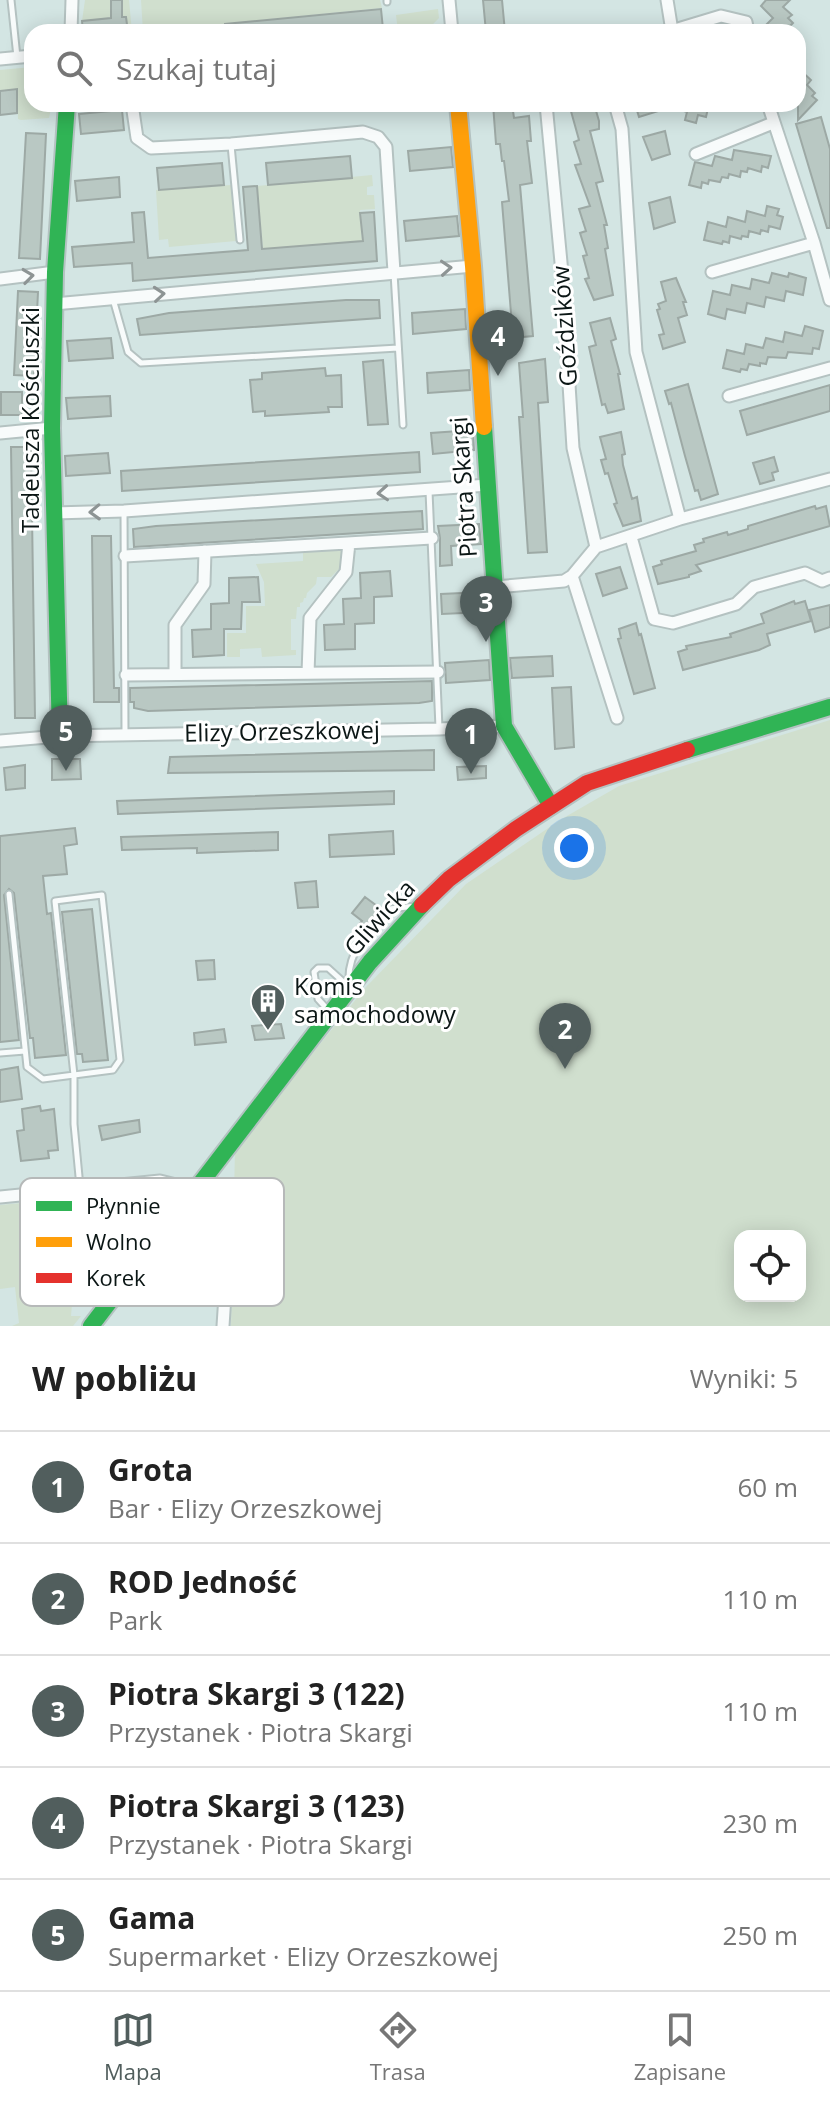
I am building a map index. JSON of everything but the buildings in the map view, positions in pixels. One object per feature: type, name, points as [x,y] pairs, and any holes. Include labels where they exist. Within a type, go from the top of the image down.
[{"type":"street","points":[[71,24],[72,0]]},
{"type":"street","points":[[449,0],[451,24]]},
{"type":"street","points":[[667,0],[669,24]]},
{"type":"street","points":[[694,24],[721,16],[746,24]]},
{"type":"street","points":[[0,59],[24,57]]},
{"type":"street","name":"Tadeusza Kościuszki","points":[[60,736],[52,428],[55,272],[66,112]]},
{"type":"street","points":[[133,112],[137,138],[151,148],[363,132],[378,137],[386,147],[394,272]]},
{"type":"street","name":"Piotra Skargi","points":[[459,112],[473,266],[504,726],[551,806]]},
{"type":"street","name":"Goździków","points":[[547,112],[562,273],[573,448],[596,547]]},
{"type":"street","points":[[617,112],[622,129],[636,352],[680,519]]},
{"type":"street","points":[[770,112],[830,300]]},
{"type":"street","points":[[696,154],[773,123]]},
{"type":"street","points":[[712,272],[814,243]]},
{"type":"street","points":[[54,304],[473,266]]},
{"type":"street","points":[[0,279],[55,272]]},
{"type":"street","points":[[729,396],[830,368]]},
{"type":"street","points":[[0,433],[52,428]]},
{"type":"street","points":[[495,587],[564,581],[596,547],[680,519],[830,479]]},
{"type":"street","points":[[54,513],[124,511],[488,485]]},
{"type":"street","points":[[631,537],[654,619],[673,623],[736,604],[754,587],[805,573],[822,581],[830,578]]},
{"type":"street","points":[[125,556],[432,538]]},
{"type":"street","points":[[308,673],[310,618],[346,572],[349,543]]},
{"type":"street","points":[[175,674],[175,625],[204,584],[205,551]]},
{"type":"street","points":[[572,576],[617,718]]},
{"type":"street","points":[[126,675],[438,672]]},
{"type":"street","name":"Gliwicka","points":[[203,1178],[350,988],[421,906],[479,855],[587,783],[830,707]]},
{"type":"street","name":"Elizy Orzeszkowej","points":[[0,741],[125,734],[504,726]]},
{"type":"street","points":[[0,1197],[20,1195]]},
{"type":"street","name":"Gliwicka","points":[[91,1326],[106,1306]]},
{"type":"street","points":[[223,1326],[224,1306]]},
{"type":"lane","points":[[11,0],[17,57]]},
{"type":"lane","points":[[231,144],[240,240]]},
{"type":"lane","points":[[394,272],[403,425]]},
{"type":"lane","points":[[112,298],[128,352],[141,363],[398,348]]},
{"type":"lane","points":[[429,490],[439,729]]},
{"type":"lane","points":[[124,511],[125,734]]},
{"type":"lane","points":[[9,894],[27,1067],[43,1079],[74,1075],[113,1070],[120,1060],[102,895],[55,901],[74,1075],[74,1124],[79,1178]]},
{"type":"lane","points":[[330,1012],[318,999],[314,972],[318,968],[328,968],[350,988]]},
{"type":"lane","points":[[0,1053],[25,1051]]},
{"type":"green space","points":[[85,0],[129,0],[131,24],[127,24],[126,17],[82,21]]},
{"type":"green space","points":[[141,0],[380,0],[382,8],[223,24],[142,24]]},
{"type":"green space","points":[[438,9],[439,18],[433,24],[397,24],[396,15]]},
{"type":"green space","points":[[24,68],[24,112],[50,112],[49,118],[18,119],[17,90],[0,91],[0,70]]},
{"type":"green space","points":[[372,175],[373,186],[367,187],[367,195],[374,195],[375,209],[360,210],[362,241],[263,249],[257,186]]},
{"type":"green space","points":[[231,185],[236,241],[169,247],[168,239],[159,240],[156,190]]},
{"type":"green space","points":[[303,548],[341,549],[343,565],[331,577],[317,577],[316,584],[297,607],[296,619],[291,619],[291,650],[296,650],[296,655],[262,657],[261,648],[240,649],[240,657],[227,657],[227,633],[246,633],[246,606],[265,606],[264,582],[256,564],[303,561]]},
{"type":"green space","points":[[830,720],[830,1326],[231,1326],[231,1306],[284,1306],[284,1178],[234,1178],[235,1150],[365,988],[466,884],[560,820],[619,786]]},
{"type":"green space","points":[[20,1203],[20,1306],[72,1306],[71,1316],[81,1316],[73,1326],[12,1326],[19,1323],[15,1287],[0,1289],[0,1205]]},
{"type":"traffic: fast","points":[[60,736],[52,428],[55,272],[66,112]]},
{"type":"traffic: fast","points":[[484,427],[504,726],[551,806]]},
{"type":"traffic: fast","points":[[687,750],[830,707]]},
{"type":"traffic: fast","points":[[204,1178],[370,962],[422,905]]},
{"type":"traffic: fast","points":[[91,1326],[106,1306]]},
{"type":"traffic: slow","points":[[459,112],[484,427]]},
{"type":"traffic: jam","points":[[422,905],[449,879],[516,829],[587,783],[687,750]]},
{"type":"place","name":"Piotra Skargi 3 (123)","points":[[498,376]]},
{"type":"place","name":"Piotra Skargi 3 (122)","points":[[486,642]]},
{"type":"place","name":"Gama","points":[[66,771]]},
{"type":"place","name":"Grota","points":[[471,774]]},
{"type":"place","name":"Komis samochodowy","points":[[268,1032]]},
{"type":"place","name":"ROD Jedność","points":[[565,1069]]}]
